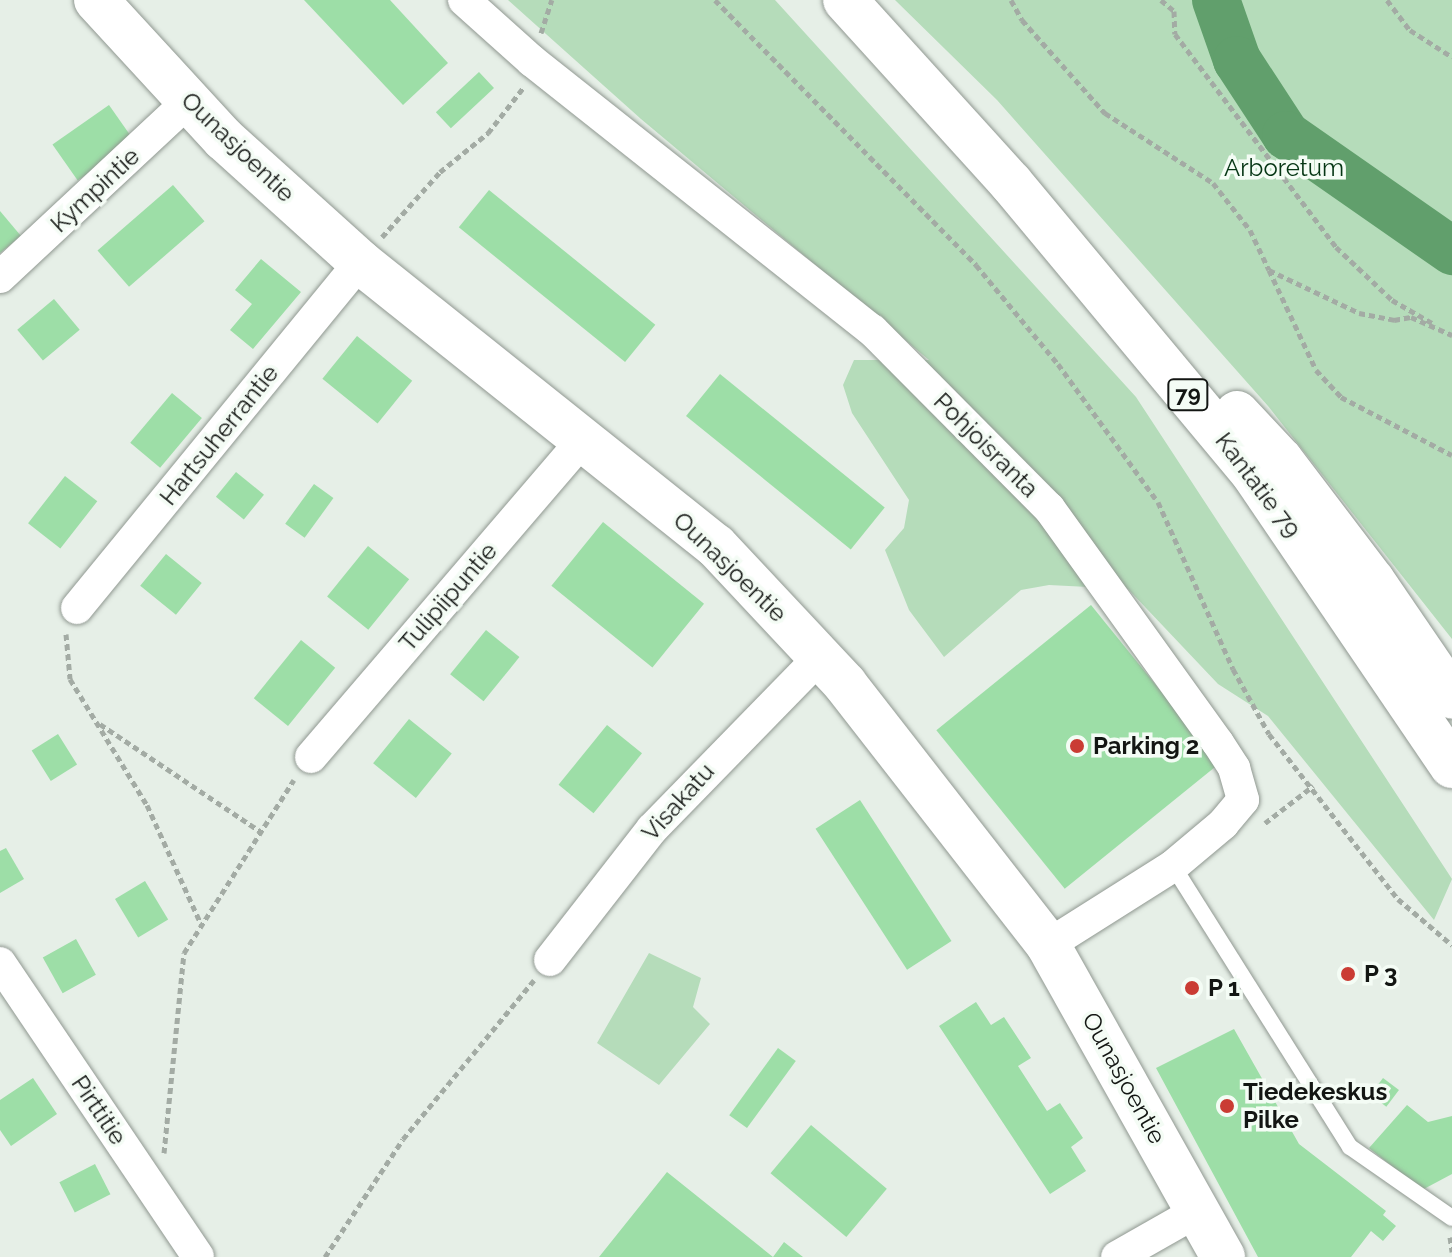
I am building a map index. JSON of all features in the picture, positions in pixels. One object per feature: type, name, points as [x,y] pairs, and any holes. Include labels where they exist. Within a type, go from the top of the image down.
[{"type":"street","name":"Ounasjoentie","points":[[96,0],[189,101],[360,262],[716,546],[820,657],[971,840],[1048,945],[1223,1257]]},
{"type":"street","name":"Pohjoisranta","points":[[464,0],[532,61],[872,330],[1049,508],[1177,680],[1234,768],[1243,800],[1173,866],[1048,945]]},
{"type":"street","name":"Kantatie 79","points":[[845,0],[1011,183],[1281,460],[1452,697]]},
{"type":"street","name":"Kympintie","points":[[0,277],[189,101]]},
{"type":"street","name":"Kantatie 79","points":[[1011,183],[1254,475],[1452,766]]},
{"type":"street","name":"Hartsuherrantie","points":[[77,608],[360,262]]},
{"type":"street","name":"Tulipiipuntie","points":[[311,757],[584,438]]},
{"type":"street","name":"Visakatu","points":[[550,960],[652,829],[820,657]]},
{"type":"street","name":"Pirttitie","points":[[0,963],[198,1257]]},
{"type":"street","points":[[1117,1257],[1198,1211]]},
{"type":"lane","points":[[1173,866],[1350,1147],[1452,1218]]},
{"type":"path","points":[[715,0],[976,265],[1058,364],[1158,502],[1233,669],[1269,734],[1398,899],[1452,945]]},
{"type":"path","points":[[1011,0],[1022,20],[1105,113],[1213,183],[1250,230],[1316,370],[1341,397],[1452,455]]},
{"type":"path","points":[[1161,0],[1174,11],[1175,34],[1336,247],[1392,300],[1452,335]]},
{"type":"path","points":[[1387,0],[1410,30],[1452,57]]},
{"type":"path","points":[[360,262],[440,172],[488,133],[522,92],[532,61]]},
{"type":"path","points":[[1269,270],[1359,313],[1394,320],[1411,317],[1452,335]]},
{"type":"path","points":[[77,608],[63,647],[70,679],[147,805],[201,924]]},
{"type":"path","points":[[96,721],[260,831]]},
{"type":"path","points":[[159,1198],[184,953],[260,831],[311,757]]},
{"type":"path","points":[[325,1257],[403,1139],[550,960]]},
{"type":"green space","points":[[508,0],[775,0],[1136,397],[1452,879],[1434,920],[1268,716],[1218,684],[1128,589],[1049,585],[1021,590],[944,657],[909,610],[885,550],[904,528],[909,500],[852,413],[843,385],[854,360],[929,360],[641,119]]},
{"type":"green space","name":"Arboretum","points":[[895,0],[1452,0],[1452,639],[1268,406],[997,100]]},
{"type":"green space","points":[[649,953],[701,978],[693,1007],[710,1024],[659,1085],[597,1043]]},
{"type":"building","points":[[304,0],[390,0],[448,63],[403,105]]},
{"type":"building","points":[[479,72],[494,88],[451,128],[436,112]]},
{"type":"building","points":[[109,105],[134,141],[78,181],[52,145]]},
{"type":"building","points":[[173,185],[204,221],[129,287],[98,251]]},
{"type":"building","points":[[489,190],[655,325],[625,362],[459,227]]},
{"type":"building","points":[[0,211],[21,236],[0,253]]},
{"type":"building","points":[[261,259],[301,292],[253,349],[230,330],[252,304],[235,290]]},
{"type":"building","points":[[54,299],[80,330],[43,360],[17,330]]},
{"type":"building","points":[[357,336],[412,381],[378,423],[322,379]]},
{"type":"building","points":[[720,374],[885,507],[851,549],[686,416]]},
{"type":"building","points":[[172,393],[202,418],[160,468],[130,443]]},
{"type":"building","points":[[236,472],[264,495],[244,520],[216,497]]},
{"type":"building","points":[[65,476],[97,501],[60,549],[28,523]]},
{"type":"building","points":[[314,484],[333,498],[305,538],[285,524]]},
{"type":"building","points":[[603,522],[704,604],[652,668],[551,586]]},
{"type":"building","points":[[368,546],[409,579],[368,630],[327,597]]},
{"type":"building","points":[[166,554],[202,583],[176,615],[140,586]]},
{"type":"building","name":"Parking 2","points":[[1091,605],[1219,764],[1065,889],[936,730]]},
{"type":"building","points":[[486,630],[519,657],[484,701],[450,674]]},
{"type":"building","points":[[301,640],[335,668],[288,726],[254,698]]},
{"type":"building","points":[[409,719],[452,754],[416,798],[373,763]]},
{"type":"building","points":[[607,725],[642,753],[594,813],[559,785]]},
{"type":"building","points":[[58,734],[77,765],[51,781],[32,750]]},
{"type":"building","points":[[860,800],[951,941],[907,970],[816,829]]},
{"type":"building","points":[[6,848],[24,879],[0,893],[0,851]]},
{"type":"building","points":[[145,881],[168,920],[138,938],[115,899]]},
{"type":"building","points":[[76,939],[96,975],[63,993],[43,957]]},
{"type":"building","points":[[976,1002],[991,1025],[1004,1017],[1031,1058],[1018,1066],[1047,1111],[1060,1103],[1083,1138],[1071,1147],[1086,1171],[1050,1194],[939,1026]]},
{"type":"building","name":"Tiedekeskus Pilke","points":[[1234,1029],[1299,1144],[1386,1211],[1383,1215],[1396,1226],[1383,1241],[1371,1231],[1351,1257],[1258,1257],[1156,1068]]},
{"type":"building","points":[[778,1048],[796,1061],[747,1128],[729,1115]]},
{"type":"building","points":[[33,1078],[57,1114],[11,1146],[0,1130],[0,1100]]},
{"type":"building","points":[[1383,1078],[1399,1090],[1386,1107],[1370,1095]]},
{"type":"building","points":[[1407,1105],[1428,1122],[1452,1116],[1452,1174],[1422,1190],[1369,1148]]},
{"type":"building","points":[[811,1125],[887,1189],[846,1237],[771,1173]]},
{"type":"building","points":[[95,1164],[110,1194],[75,1212],[59,1182]]},
{"type":"building","points":[[667,1172],[773,1257],[599,1257]]},
{"type":"building","points":[[784,1242],[803,1257],[773,1257]]},
{"type":"waterway","points":[[1216,0],[1237,60],[1286,135],[1452,251]]},
{"type":"place","name":"Parking 2","points":[[1077,746]]},
{"type":"place","name":"P 3","points":[[1348,974]]},
{"type":"place","name":"P 1","points":[[1192,988]]},
{"type":"place","name":"Tiedekeskus Pilke","points":[[1227,1106]]}]
